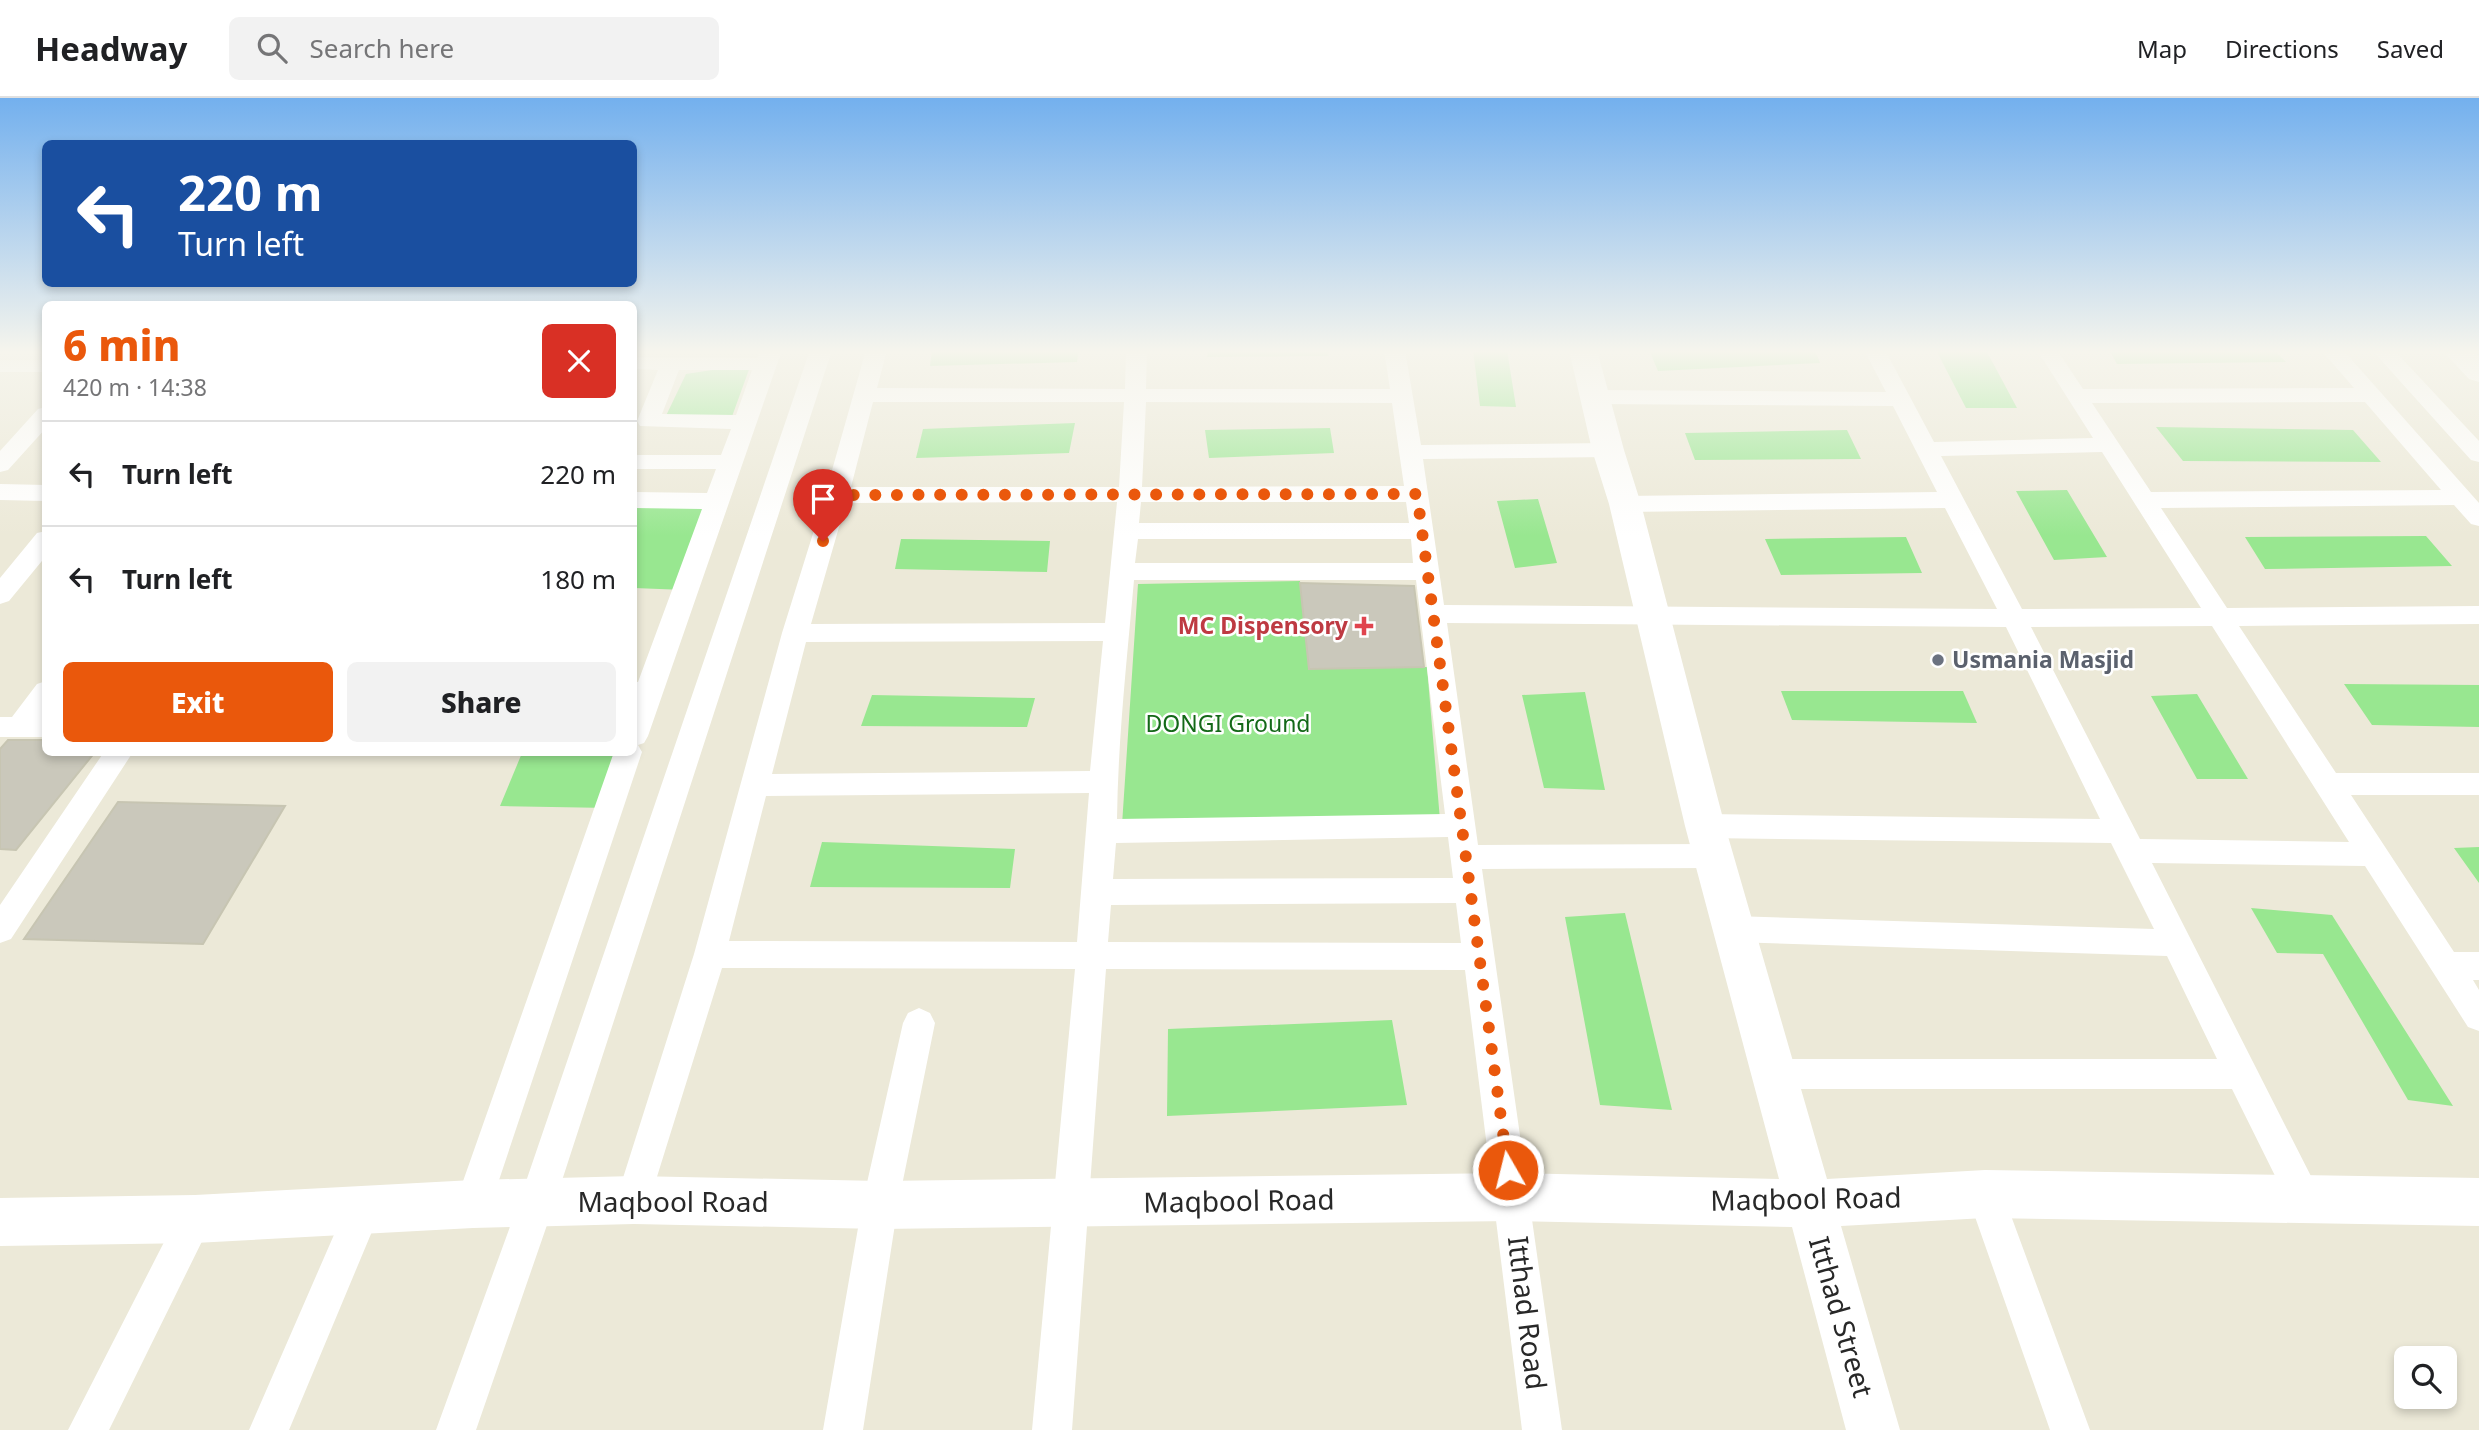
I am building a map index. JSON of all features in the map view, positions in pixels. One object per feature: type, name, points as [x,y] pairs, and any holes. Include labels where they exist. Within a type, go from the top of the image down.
[{"type":"street","points":[[652,412],[648,421],[745,422]]},
{"type":"street","points":[[637,717],[641,692],[748,412]]},
{"type":"street","points":[[456,1430],[537,1202],[800,412]]},
{"type":"street","points":[[634,1200],[710,954],[795,633],[859,412]]},
{"type":"street","points":[[1052,1430],[1102,831],[1103,782],[1124,572],[1134,412]]},
{"type":"street","name":"Itthad Road","points":[[1406,412],[1542,1430]]},
{"type":"street","name":"Itthad Street","points":[[1599,412],[1625,504],[1709,841],[1873,1430]]},
{"type":"street","points":[[1909,412],[2305,1200]]},
{"type":"street","points":[[2089,412],[2479,1017]]},
{"type":"street","points":[[2387,412],[2479,518]]},
{"type":"street","points":[[2440,412],[2479,455]]},
{"type":"street","points":[[0,465],[42,418]]},
{"type":"street","points":[[1927,449],[2110,445]]},
{"type":"street","points":[[1412,452],[1608,450]]},
{"type":"street","points":[[637,461],[730,462]]},
{"type":"street","points":[[0,492],[42,493]]},
{"type":"street","points":[[837,495],[1417,494]]},
{"type":"street","points":[[2145,500],[2461,497]]},
{"type":"street","points":[[637,500],[716,501]]},
{"type":"street","points":[[1625,504],[1953,500]]},
{"type":"street","points":[[1127,531],[1422,531]]},
{"type":"street","points":[[0,595],[42,544]]},
{"type":"street","points":[[1124,572],[1427,571]]},
{"type":"street","points":[[1433,614],[2014,618],[2479,615]]},
{"type":"street","points":[[795,633],[1119,632]]},
{"type":"street","points":[[21,727],[42,697]]},
{"type":"street","points":[[0,930],[116,756]]},
{"type":"street","points":[[474,1204],[627,756]]},
{"type":"street","points":[[754,785],[1103,782]]},
{"type":"street","points":[[2329,784],[2479,784]]},
{"type":"street","points":[[1102,831],[1462,825]]},
{"type":"street","points":[[1466,857],[1709,841],[2124,841],[2374,854]]},
{"type":"street","points":[[1096,892],[1471,890]]},
{"type":"street","points":[[1733,929],[2175,943]]},
{"type":"street","points":[[710,954],[1480,957]]},
{"type":"street","points":[[2446,966],[2479,966]]},
{"type":"street","points":[[843,1430],[880,1205],[919,1023]]},
{"type":"street","points":[[1773,1074],[2241,1074]]},
{"type":"street","points":[[1985,1194],[2070,1430]]},
{"type":"street","name":"Maqbool Road","points":[[0,1222],[195,1219],[474,1204],[634,1200],[880,1205],[1512,1197],[1810,1204],[1985,1194],[2477,1205]]},
{"type":"street","points":[[269,1430],[363,1210]]},
{"type":"street","points":[[88,1430],[195,1219]]},
{"type":"green space","points":[[668,412],[734,412],[730,422],[663,422]]},
{"type":"green space","points":[[1075,423],[1069,453],[916,458],[923,429]]},
{"type":"green space","points":[[2156,427],[2353,430],[2381,462],[2183,461]]},
{"type":"green space","points":[[1330,428],[1334,453],[1209,458],[1205,430]]},
{"type":"green space","points":[[1847,430],[1861,459],[1695,460],[1685,433]]},
{"type":"green space","points":[[2067,490],[2107,557],[2054,560],[2016,491]]},
{"type":"green space","points":[[1538,499],[1557,563],[1515,568],[1497,501]]},
{"type":"green space","points":[[637,500],[716,501],[685,590],[637,588]]},
{"type":"green space","points":[[2426,536],[2452,566],[2265,569],[2245,537]]},
{"type":"green space","points":[[1906,537],[1922,573],[1781,575],[1765,539]]},
{"type":"green space","points":[[901,539],[1050,541],[1047,572],[895,569]]},
{"type":"green space","name":"DONGI Ground","points":[[1300,581],[1309,668],[1427,667],[1440,820],[1122,825],[1138,584]]},
{"type":"green space","points":[[2344,684],[2479,685],[2479,727],[2372,725]]},
{"type":"green space","points":[[1781,691],[1963,691],[1977,723],[1792,720]]},
{"type":"green space","points":[[1585,692],[1605,790],[1544,788],[1522,695]]},
{"type":"green space","points":[[2197,694],[2248,779],[2197,779],[2151,696]]},
{"type":"green space","points":[[872,695],[1035,698],[1027,727],[861,726]]},
{"type":"green space","points":[[521,756],[627,756],[610,808],[500,806]]},
{"type":"green space","points":[[822,842],[1015,849],[1010,888],[810,887]]},
{"type":"green space","points":[[2479,847],[2479,883],[2454,848]]},
{"type":"green space","points":[[2251,908],[2332,915],[2453,1106],[2408,1100],[2323,954],[2277,953]]},
{"type":"green space","points":[[1625,913],[1672,1110],[1600,1105],[1565,917]]},
{"type":"green space","points":[[1392,1020],[1407,1105],[1167,1116],[1168,1029]]},
{"type":"building","name":"MC Dispensory","points":[[1300,583],[1414,586],[1424,667],[1309,669]]},
{"type":"building","points":[[8,740],[42,740],[42,756],[92,756],[16,850],[0,849],[0,749]]},
{"type":"building","points":[[118,802],[285,806],[203,944],[24,939]]},
{"type":"place","name":"MC Dispensory","points":[[1364,626]]},
{"type":"place","name":"Usmania Masjid","points":[[1938,660]]},
{"type":"route","points":[[823,541],[837,495],[1417,494],[1508,1170]]}]
